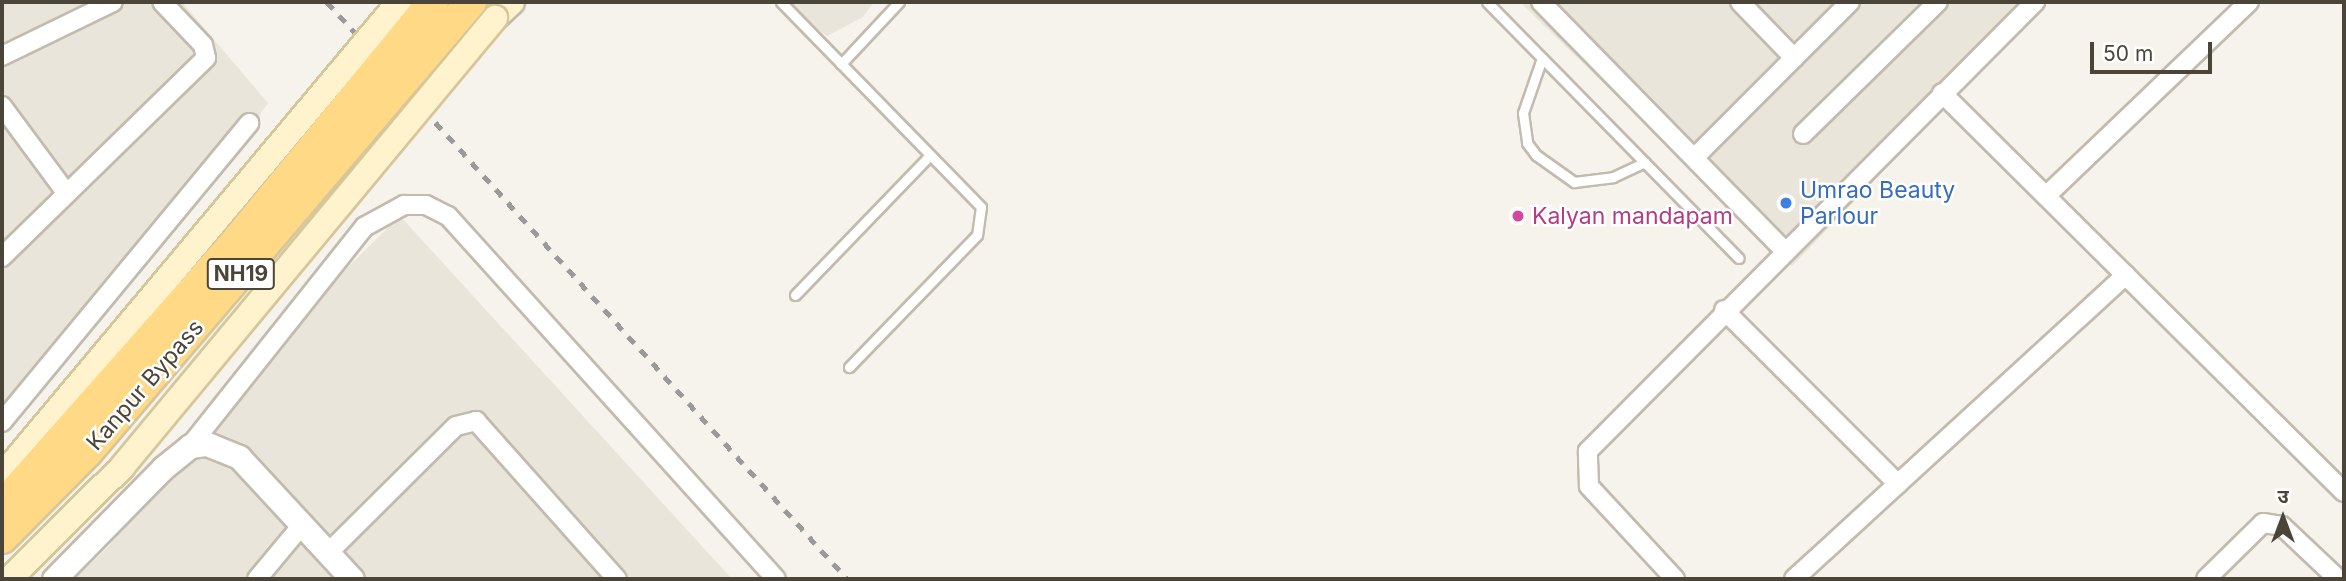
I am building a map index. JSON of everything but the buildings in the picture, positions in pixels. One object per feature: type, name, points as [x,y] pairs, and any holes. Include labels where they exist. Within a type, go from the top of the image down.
[{"type":"highway","name":"Kanpur Bypass","points":[[2,506],[238,239],[433,2]]},
{"type":"highway","name":"Kanpur Bypass","points":[[2,538],[88,452],[493,7]]},
{"type":"main road","points":[[2,476],[399,2]]},
{"type":"main road","points":[[9,579],[122,467],[493,7]]},
{"type":"street","points":[[2,56],[113,2]]},
{"type":"street","points":[[2,257],[206,58],[203,45],[162,2]]},
{"type":"street","points":[[1541,2],[1784,250]]},
{"type":"street","points":[[1740,2],[1794,58]]},
{"type":"street","points":[[1803,134],[1938,2]]},
{"type":"street","points":[[1675,579],[1589,486],[1584,466],[1593,444],[1784,250],[2035,2]]},
{"type":"street","points":[[2046,196],[2249,2]]},
{"type":"street","points":[[1695,158],[1794,58],[1840,5]]},
{"type":"street","points":[[1942,93],[2344,492]]},
{"type":"street","points":[[2,106],[67,194]]},
{"type":"street","points":[[3,419],[249,123]]},
{"type":"street","points":[[54,579],[190,446],[364,227],[404,205],[426,205],[449,216],[776,579]]},
{"type":"street","points":[[1794,579],[2126,275]]},
{"type":"street","points":[[1724,310],[1898,485]]},
{"type":"street","points":[[328,553],[456,426],[476,421],[617,579]]},
{"type":"street","points":[[190,446],[223,447],[239,457],[352,579]]},
{"type":"street","points":[[2206,579],[2263,523],[2282,526],[2338,579]]},
{"type":"street","points":[[257,579],[302,525]]},
{"type":"lane","points":[[781,2],[981,207],[977,235],[849,367]]},
{"type":"lane","points":[[841,64],[899,2]]},
{"type":"lane","points":[[1487,2],[1739,258]]},
{"type":"lane","points":[[1542,58],[1524,113],[1527,143],[1536,155],[1574,182],[1613,177],[1645,162]]},
{"type":"lane","points":[[795,295],[929,155]]},
{"type":"shaded area","points":[[2,2],[182,2],[268,103],[186,218],[2,433]]},
{"type":"shaded area","points":[[781,2],[874,2],[863,17],[827,36]]},
{"type":"shaded area","points":[[1520,2],[2046,2],[1792,266]]},
{"type":"shaded area","points":[[400,216],[732,579],[74,579],[107,548],[297,317]]},
{"type":"railway","points":[[327,2],[847,579]]},
{"type":"place","name":"Umrao Beauty Parlour","points":[[1786,203]]},
{"type":"place","name":"Kalyan mandapam","points":[[1518,216]]}]
